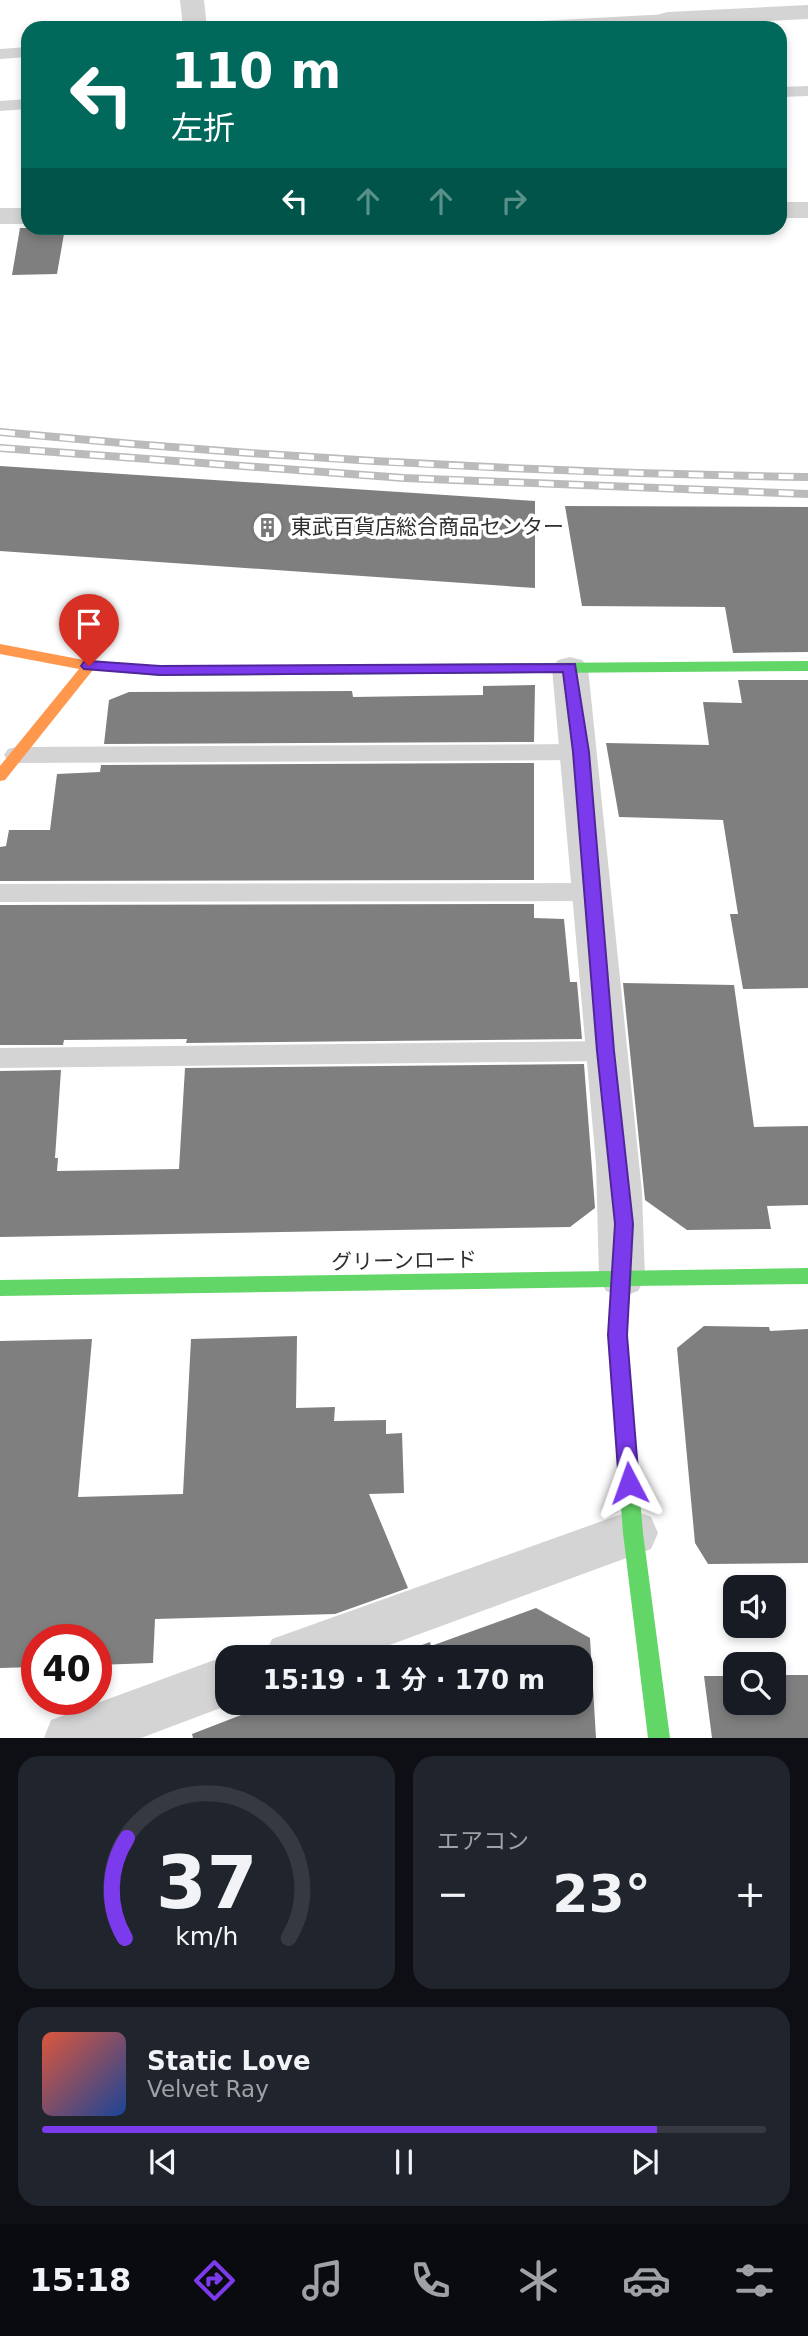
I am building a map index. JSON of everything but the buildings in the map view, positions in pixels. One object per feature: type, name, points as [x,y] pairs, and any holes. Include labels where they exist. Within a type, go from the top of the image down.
[{"type":"street","points":[[192,0],[194,21]]},
{"type":"street","points":[[667,16],[808,12]]},
{"type":"street","points":[[787,210],[808,210]]},
{"type":"street","points":[[0,216],[21,216]]},
{"type":"street","points":[[0,649],[89,666],[160,671],[808,666]]},
{"type":"street","points":[[0,776],[89,666]]},
{"type":"street","points":[[570,668],[581,752],[606,1051],[624,1224],[617,1335],[633,1533],[659,1738]]},
{"type":"street","name":"グリーンロード","points":[[0,1288],[808,1276]]},
{"type":"street","points":[[323,1645],[633,1533]]},
{"type":"street","points":[[69,1738],[215,1685]]},
{"type":"lane","points":[[598,21],[667,16]]},
{"type":"lane","points":[[0,54],[21,52]]},
{"type":"lane","points":[[787,92],[808,91]]},
{"type":"lane","points":[[0,106],[21,104]]},
{"type":"lane","points":[[16,755],[581,752]]},
{"type":"lane","points":[[0,893],[594,892]]},
{"type":"lane","points":[[0,1058],[606,1051]]},
{"type":"railway","points":[[4,432],[0,432],[404,463],[808,477]]},
{"type":"railway","points":[[0,448],[404,478],[808,494]]},
{"type":"traffic: fast","points":[[89,666],[160,671],[808,666]]},
{"type":"traffic: fast","points":[[0,1288],[808,1276]]},
{"type":"traffic: fast","points":[[622,1278],[617,1335],[633,1533],[659,1738]]},
{"type":"traffic: slow","points":[[0,649],[89,666],[0,776]]},
{"type":"place","name":"東武百貨店総合商品センター","points":[[268,527]]},
{"type":"route","points":[[89,666],[160,671],[570,668],[581,752],[606,1051],[624,1224],[617,1335],[629,1483]]}]
